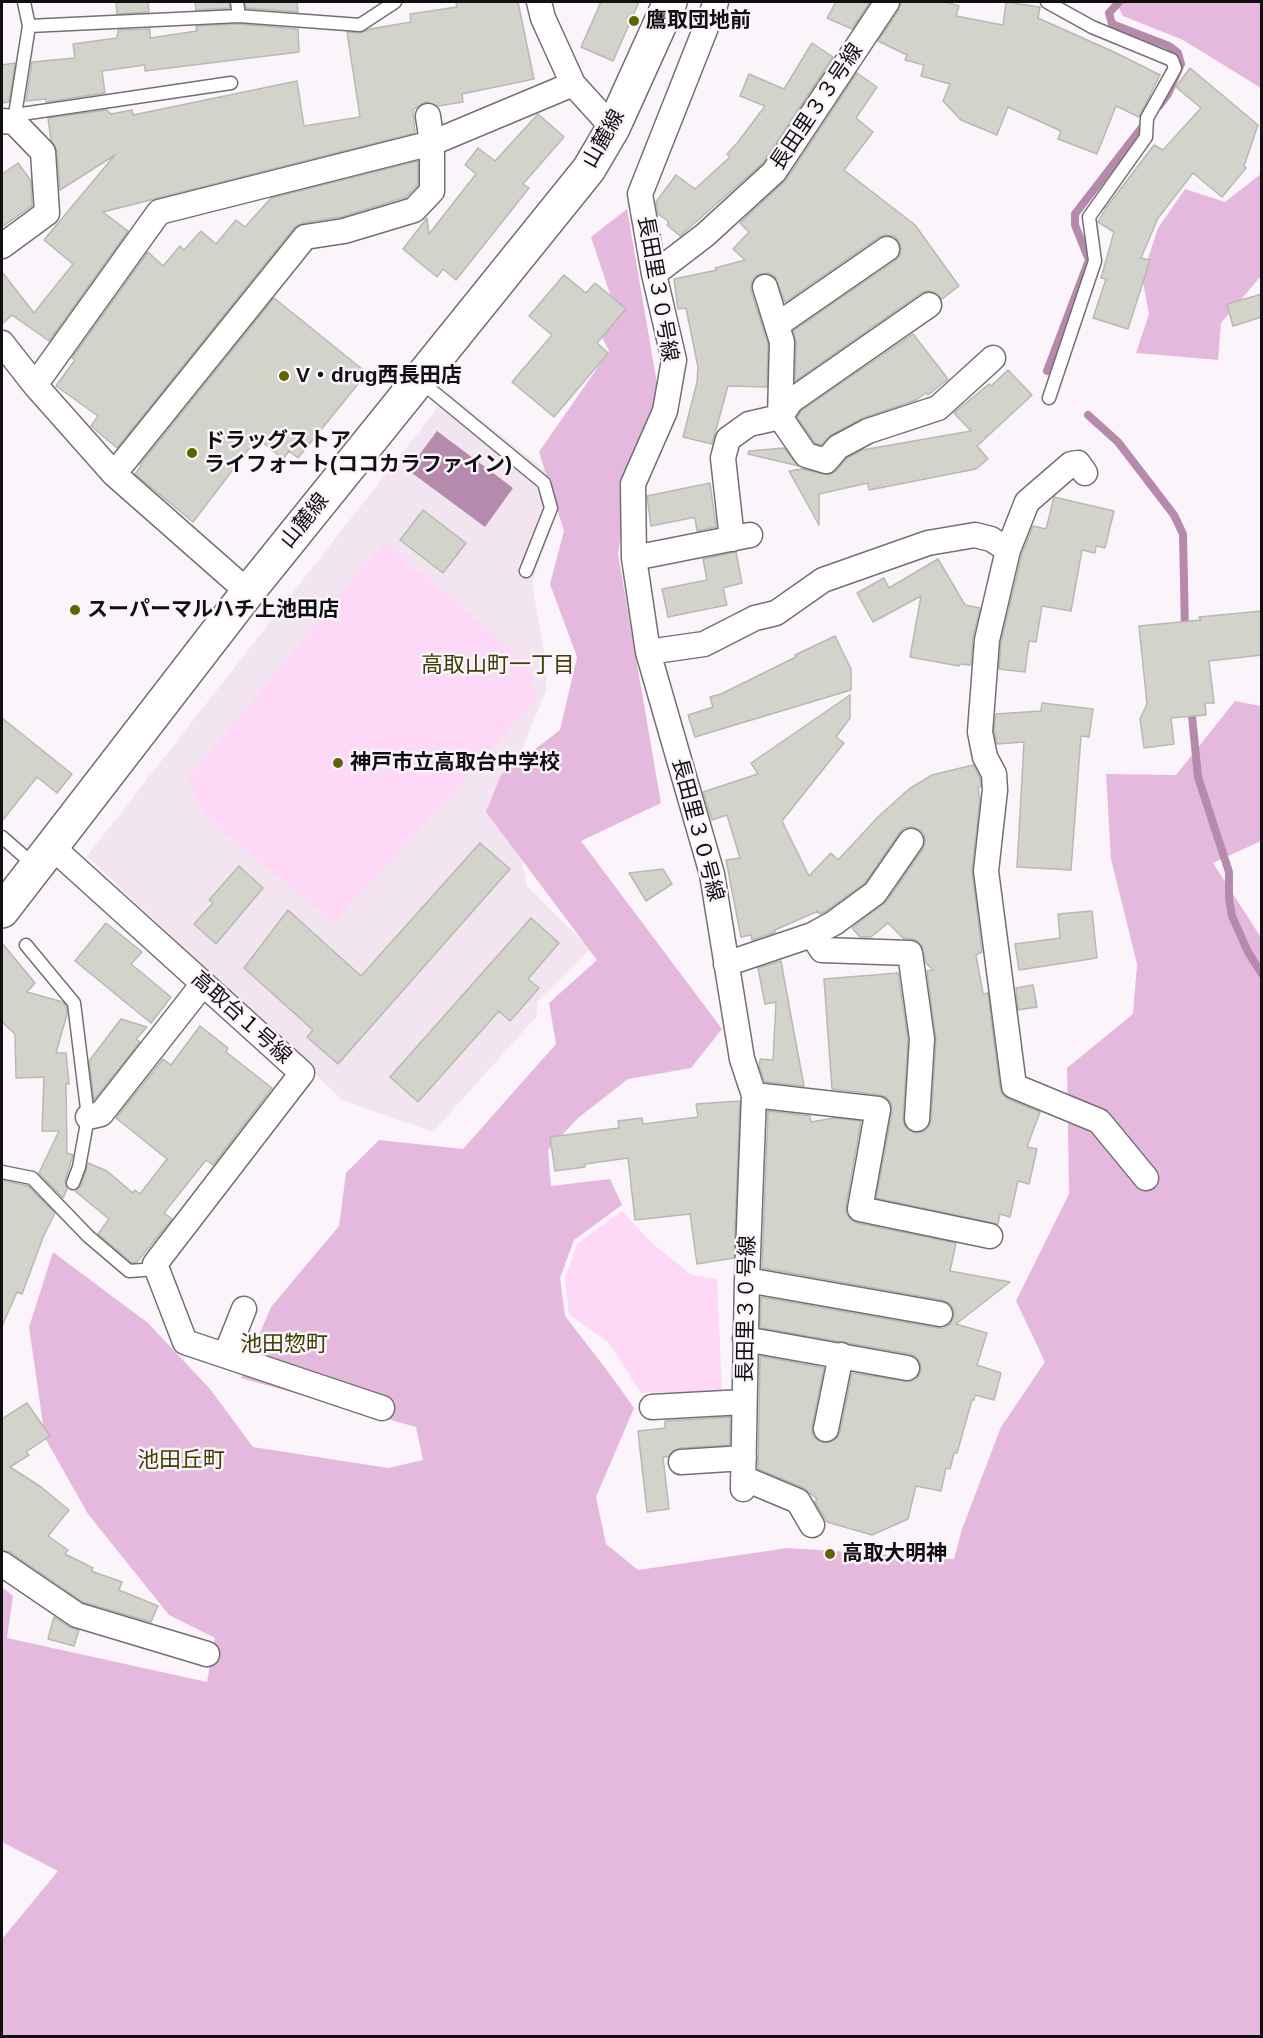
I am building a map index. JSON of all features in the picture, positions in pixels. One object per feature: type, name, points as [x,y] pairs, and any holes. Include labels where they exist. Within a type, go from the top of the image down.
[{"type":"main road","name":"山麓線","points":[[2,911],[248,592],[589,169],[613,128],[670,2]]},
{"type":"street","points":[[539,2],[543,18],[573,84],[613,128]]},
{"type":"street","name":"長田里３０号線","points":[[716,2],[640,194],[654,274],[674,360],[665,411],[633,484],[634,558],[648,652],[712,874],[742,1059],[754,1095],[745,1339],[743,1475]]},
{"type":"street","name":"長田里３３号線","points":[[654,274],[705,235],[774,172],[887,2]]},
{"type":"street","points":[[35,385],[159,212],[432,143],[573,84]]},
{"type":"street","points":[[114,474],[305,237],[344,231],[414,210],[432,191],[432,143],[428,116]]},
{"type":"street","points":[[2,246],[47,213],[43,152],[10,119]]},
{"type":"street","points":[[777,326],[887,249]]},
{"type":"street","points":[[765,287],[782,342],[780,417],[806,455],[826,460],[838,447],[868,431],[938,408],[993,358]]},
{"type":"street","points":[[634,558],[741,537],[723,458],[729,439],[749,424],[780,417],[791,401],[929,305]]},
{"type":"street","points":[[2,343],[35,385],[114,474],[248,592]]},
{"type":"street","points":[[1085,473],[1078,463],[1071,464],[1027,502],[1008,550],[987,640],[980,732],[985,757],[994,774],[995,790],[986,871],[1014,1086],[1099,1120],[1146,1178]]},
{"type":"street","points":[[648,652],[704,644],[755,618],[776,613],[823,579],[928,543],[975,534],[991,539],[1008,550]]},
{"type":"street","points":[[726,964],[812,935],[834,923],[875,892],[911,841]]},
{"type":"street","name":"高取台１号線","points":[[44,856],[203,984],[302,1073],[154,1264],[156,1269]]},
{"type":"street","points":[[812,935],[822,950],[910,952],[922,1039],[916,1119]]},
{"type":"street","points":[[88,1117],[101,1114],[203,984]]},
{"type":"street","points":[[754,1095],[878,1109],[860,1209],[990,1236]]},
{"type":"street","points":[[156,1269],[185,1342],[382,1408]]},
{"type":"street","points":[[747,1280],[940,1314]]},
{"type":"street","points":[[226,1354],[244,1309]]},
{"type":"street","points":[[745,1339],[907,1368]]},
{"type":"street","points":[[826,1430],[841,1355]]},
{"type":"street","points":[[652,1407],[744,1402]]},
{"type":"street","points":[[681,1462],[743,1475],[798,1501],[812,1525]]},
{"type":"street","points":[[2,1564],[76,1615],[207,1654]]},
{"type":"lane","points":[[24,2],[29,26],[10,119],[231,83]]},
{"type":"lane","points":[[237,2],[239,16]]},
{"type":"lane","points":[[29,26],[239,16],[360,25],[395,2]]},
{"type":"lane","points":[[1047,2],[1092,27],[1172,60],[1175,68],[1147,118],[1146,137],[1089,217],[1095,261],[1049,398]]},
{"type":"lane","points":[[419,381],[544,483],[550,508],[526,571]]},
{"type":"lane","points":[[2,837],[44,856]]},
{"type":"lane","points":[[26,945],[74,1003],[88,1117],[79,1167],[73,1183]]},
{"type":"lane","points":[[2,1172],[32,1178],[88,1236],[129,1271],[156,1269]]},
{"type":"shaded area","points":[[1116,2],[1261,2],[1261,88],[1183,40],[1123,16]]},
{"type":"shaded area","points":[[1261,174],[1261,276],[1221,323],[1218,360],[1136,353],[1149,314],[1142,277],[1158,228],[1185,189],[1225,202]]},
{"type":"shaded area","points":[[627,209],[659,395],[632,462],[618,554],[661,803],[581,841],[722,1029],[691,1068],[628,1079],[578,1118],[548,1150],[551,1186],[610,1179],[622,1205],[574,1240],[560,1278],[565,1316],[634,1408],[596,1497],[606,1544],[638,1570],[788,1548],[954,1559],[962,1529],[1001,1427],[1045,1362],[1016,1301],[1069,1194],[1067,1068],[1133,1014],[1137,964],[1111,859],[1106,774],[1176,775],[1235,701],[1261,706],[1261,841],[1213,863],[1262,939],[1261,2036],[2,2036],[2,1939],[58,1871],[2,1842],[2,1587],[13,1596],[7,1638],[207,1682],[215,1638],[169,1615],[88,1514],[45,1438],[29,1327],[53,1252],[148,1323],[210,1389],[253,1447],[388,1468],[423,1460],[416,1427],[241,1378],[271,1307],[339,1226],[346,1173],[379,1140],[463,1149],[556,1044],[549,1003],[597,960],[486,812],[501,775],[560,730],[577,657],[550,584],[564,531],[539,452],[609,351],[593,319],[612,300],[591,237]]},
{"type":"shaded area","name":"神戸市立高取台中学校","points":[[449,393],[557,480],[560,503],[532,583],[546,663],[546,691],[500,803],[523,864],[527,886],[590,949],[537,1002],[537,1016],[433,1132],[342,1100],[87,856]]},
{"type":"shaded area","points":[[437,431],[513,488],[485,527],[408,470]]},
{"type":"shaded area","points":[[384,542],[531,666],[536,701],[334,923],[210,821],[187,780]]},
{"type":"shaded area","points":[[622,1211],[651,1242],[691,1275],[717,1279],[722,1391],[641,1393],[608,1342],[569,1315],[565,1278],[577,1244]]},
{"type":"building","points":[[116,2],[148,2],[149,12],[117,14]]},
{"type":"building","points":[[195,2],[229,2],[230,8],[196,10]]},
{"type":"building","points":[[245,2],[297,2],[298,12],[246,8]]},
{"type":"building","points":[[456,2],[518,2],[534,79],[462,94],[463,102],[438,106],[426,102],[413,110],[415,133],[103,212],[128,231],[49,341],[12,315],[2,324],[2,272],[34,313],[73,264],[44,240],[115,155],[60,190],[57,151],[51,140],[48,118],[107,110],[111,114],[132,110],[133,115],[297,81],[304,126],[360,117],[347,32],[360,33],[370,29],[411,22],[410,14],[457,7]]},
{"type":"building","points":[[601,2],[639,2],[613,61],[581,47]]},
{"type":"building","points":[[836,2],[870,2],[852,29],[827,18]]},
{"type":"building","points":[[901,2],[945,2],[959,6],[956,16],[1003,25],[1006,2],[1040,7],[1038,18],[1160,75],[1139,117],[1116,106],[1097,154],[1058,139],[1061,131],[1008,107],[997,135],[961,120],[943,101],[950,84],[921,76],[924,65],[905,60],[907,55],[878,41],[899,10]]},
{"type":"building","points":[[239,24],[298,29],[299,52],[145,71],[145,65],[102,71],[105,93],[46,102],[46,99],[26,101],[32,62],[75,58],[73,44],[117,38],[118,30],[150,29],[150,38],[197,31],[196,26]]},
{"type":"building","points":[[812,43],[833,57],[763,163],[680,236],[667,225],[669,222],[658,214],[656,202],[676,175],[695,189],[730,157],[727,154],[765,106],[740,96],[749,74],[784,89]]},
{"type":"building","points":[[15,63],[9,102],[2,103],[2,65]]},
{"type":"building","points":[[1190,68],[1258,125],[1244,166],[1246,168],[1222,197],[1193,173],[1158,218],[1141,258],[1150,260],[1128,329],[1093,318],[1106,279],[1101,278],[1114,232],[1098,222],[1154,145],[1163,150],[1201,108],[1176,87]]},
{"type":"building","points":[[857,73],[877,87],[856,118],[873,132],[844,170],[915,225],[959,286],[942,299],[934,292],[921,293],[795,381],[796,342],[793,331],[895,261],[900,255],[901,247],[894,236],[879,237],[785,302],[775,277],[768,273],[760,274],[751,283],[751,291],[768,344],[767,387],[728,386],[712,444],[683,437],[697,382],[698,367],[686,308],[678,309],[674,279],[717,270],[715,268],[745,260],[733,249],[749,232],[740,223],[786,180]]},
{"type":"building","points":[[538,114],[564,137],[523,184],[529,188],[456,280],[443,269],[437,277],[403,249],[427,218],[429,234],[476,174],[465,165],[478,148],[495,161]]},
{"type":"building","points":[[418,161],[418,185],[406,197],[341,217],[303,223],[294,228],[117,448],[91,426],[98,416],[56,386],[75,360],[72,358],[148,252],[163,266],[180,246],[184,250],[201,231],[216,244],[236,220],[245,227],[271,198]]},
{"type":"building","points":[[18,163],[31,181],[32,206],[2,227],[2,174]]},
{"type":"building","points":[[564,275],[586,293],[595,283],[626,309],[597,343],[608,353],[554,417],[512,382],[552,335],[529,316]]},
{"type":"building","points":[[1262,294],[1262,317],[1233,326],[1227,304]]},
{"type":"building","points":[[274,298],[367,373],[298,458],[289,451],[283,459],[257,438],[193,522],[135,474]]},
{"type":"building","points":[[913,334],[948,379],[928,395],[926,393],[916,400],[863,418],[831,435],[821,445],[815,443],[797,417],[801,411]]},
{"type":"building","points":[[1008,370],[1032,395],[977,446],[988,459],[976,469],[869,490],[868,483],[819,494],[819,525],[789,471],[802,469],[829,475],[837,470],[847,458],[862,450],[971,431],[954,413],[989,384],[991,386]]},
{"type":"building","points":[[784,448],[799,466],[748,454],[749,451]]},
{"type":"building","points":[[710,483],[716,527],[697,531],[695,518],[651,526],[647,496]]},
{"type":"building","points":[[1054,497],[1114,511],[1105,548],[1096,546],[1095,553],[1082,550],[1071,611],[1042,606],[1036,642],[1029,641],[1025,672],[999,669],[1001,642],[1022,554],[1033,526],[1046,529]]},
{"type":"building","points":[[423,510],[466,543],[443,573],[400,540]]},
{"type":"building","points":[[736,552],[742,583],[723,588],[727,605],[668,617],[662,589],[707,580],[703,559]]},
{"type":"building","points":[[938,559],[965,605],[980,608],[973,637],[971,665],[959,664],[959,666],[910,657],[921,596],[873,622],[857,593],[884,578],[889,588]]},
{"type":"building","points":[[1262,611],[1262,655],[1209,661],[1214,703],[1205,703],[1206,715],[1171,718],[1174,744],[1144,748],[1140,719],[1147,704],[1139,626]]},
{"type":"building","points":[[835,636],[851,669],[851,690],[695,737],[688,715],[713,707],[710,697],[721,694]]},
{"type":"building","points":[[850,695],[850,718],[836,737],[844,743],[782,821],[809,876],[831,853],[838,860],[879,816],[909,789],[932,775],[973,765],[980,778],[981,787],[978,787],[980,800],[972,870],[982,952],[976,955],[983,994],[988,993],[1002,1094],[1008,1099],[1040,1112],[1027,1147],[1037,1149],[1029,1184],[1018,1181],[1010,1217],[1000,1214],[998,1224],[876,1198],[892,1112],[891,1103],[886,1097],[880,1095],[832,1089],[824,979],[898,973],[908,1040],[903,1119],[905,1126],[916,1133],[924,1131],[929,1126],[936,1040],[927,971],[933,970],[926,963],[921,945],[916,940],[903,938],[888,923],[871,937],[860,937],[852,928],[887,901],[923,849],[924,834],[912,827],[904,828],[865,883],[826,911],[820,914],[818,911],[775,932],[752,940],[751,935],[741,937],[726,860],[740,858],[727,815],[712,820],[703,792],[758,774],[751,763]]},
{"type":"building","points":[[1042,703],[1093,709],[1089,737],[1081,736],[1071,870],[1017,867],[1024,742],[997,744],[994,730],[996,714],[1041,711]]},
{"type":"building","points":[[2,718],[72,774],[57,793],[37,777],[2,821]]},
{"type":"building","points":[[480,843],[510,869],[338,1064],[307,1037],[313,1030],[244,968],[288,910],[361,976]]},
{"type":"building","points":[[239,866],[263,888],[216,944],[194,924],[213,903],[209,900]]},
{"type":"building","points":[[663,869],[672,884],[646,901],[629,873]]},
{"type":"building","points":[[1092,911],[1097,958],[1019,970],[1015,944],[1060,938],[1058,914]]},
{"type":"building","points":[[531,918],[559,943],[528,979],[539,988],[510,1021],[499,1011],[418,1102],[390,1077]]},
{"type":"building","points":[[106,923],[142,952],[131,964],[171,997],[151,1023],[75,961]]},
{"type":"building","points":[[2,943],[35,983],[27,992],[63,1002],[66,1006],[67,1014],[56,1053],[66,1053],[69,1084],[66,1083],[67,1153],[73,1155],[65,1181],[67,1189],[63,1198],[39,1173],[59,1131],[42,1131],[44,1077],[16,1078],[15,1034],[2,1022]]},
{"type":"building","points":[[781,961],[804,1086],[765,1082],[759,1066],[760,1059],[773,1060],[776,1002],[765,1004],[758,968]]},
{"type":"building","points":[[1033,985],[1037,1007],[1018,1010],[1016,988]]},
{"type":"building","points":[[121,1019],[147,1027],[136,1039],[140,1042],[94,1100],[89,1061]]},
{"type":"building","points":[[200,1026],[228,1048],[226,1052],[272,1088],[213,1165],[206,1160],[164,1213],[172,1219],[137,1262],[132,1263],[98,1234],[109,1219],[75,1191],[81,1186],[88,1163],[107,1171],[133,1193],[135,1190],[140,1194],[167,1159],[116,1118],[163,1059],[171,1065]]},
{"type":"building","points":[[740,1101],[734,1258],[697,1264],[690,1214],[635,1220],[628,1158],[555,1171],[550,1137],[619,1128],[618,1121],[642,1118],[643,1124],[698,1117],[696,1104]]},
{"type":"building","points":[[768,1111],[810,1116],[811,1122],[834,1118],[861,1121],[846,1206],[846,1213],[850,1219],[857,1223],[956,1243],[950,1271],[1010,1282],[956,1324],[987,1333],[977,1365],[1001,1373],[994,1400],[975,1395],[972,1400],[957,1453],[954,1453],[950,1469],[946,1468],[941,1491],[916,1486],[908,1519],[872,1535],[827,1522],[815,1502],[817,1499],[804,1488],[758,1469],[760,1356],[824,1368],[812,1433],[816,1439],[824,1443],[837,1438],[840,1432],[852,1373],[911,1382],[918,1377],[921,1370],[920,1363],[910,1354],[762,1328],[760,1326],[761,1297],[938,1328],[944,1328],[950,1324],[954,1317],[954,1310],[950,1304],[942,1300],[762,1268]]},
{"type":"building","points":[[2,1180],[28,1186],[55,1213],[44,1235],[22,1294],[17,1292],[2,1326]]},
{"type":"building","points":[[27,1403],[50,1436],[26,1452],[29,1455],[10,1467],[41,1487],[69,1510],[48,1536],[68,1550],[65,1554],[93,1568],[91,1571],[122,1582],[119,1590],[158,1606],[151,1622],[83,1602],[10,1552],[2,1550],[2,1419]]},
{"type":"building","points":[[730,1417],[730,1445],[680,1448],[668,1457],[663,1457],[669,1509],[647,1512],[638,1431],[665,1428],[665,1421]]},
{"type":"building","points":[[54,1617],[69,1627],[79,1630],[74,1646],[48,1639]]},
{"type":"waterway","points":[[1119,2],[1109,13],[1112,24],[1169,46],[1178,53],[1181,64],[1168,94],[1159,106]]},
{"type":"waterway","points":[[1047,371],[1089,260],[1075,225],[1075,214],[1146,122]]},
{"type":"waterway","points":[[1088,415],[1118,442],[1174,515],[1183,534],[1185,631]]},
{"type":"waterway","points":[[1191,706],[1198,777],[1229,872],[1229,899],[1232,916],[1248,952],[1262,974]]},
{"type":"place","name":"鷹取団地前","points":[[634,21]]},
{"type":"place","name":"V・drug西長田店","points":[[284,376]]},
{"type":"place","name":"ドラッグストア ライフォート(ココカラファイン)","points":[[192,453]]},
{"type":"place","name":"スーパーマルハチ上池田店","points":[[75,610]]},
{"type":"place","name":"神戸市立高取台中学校","points":[[338,763]]},
{"type":"place","name":"高取大明神","points":[[830,1554]]},
{"type":"district","name":"高取山町一丁目","points":[[498,666]]},
{"type":"district","name":"池田惣町","points":[[284,1345]]},
{"type":"district","name":"池田丘町","points":[[181,1461]]}]
